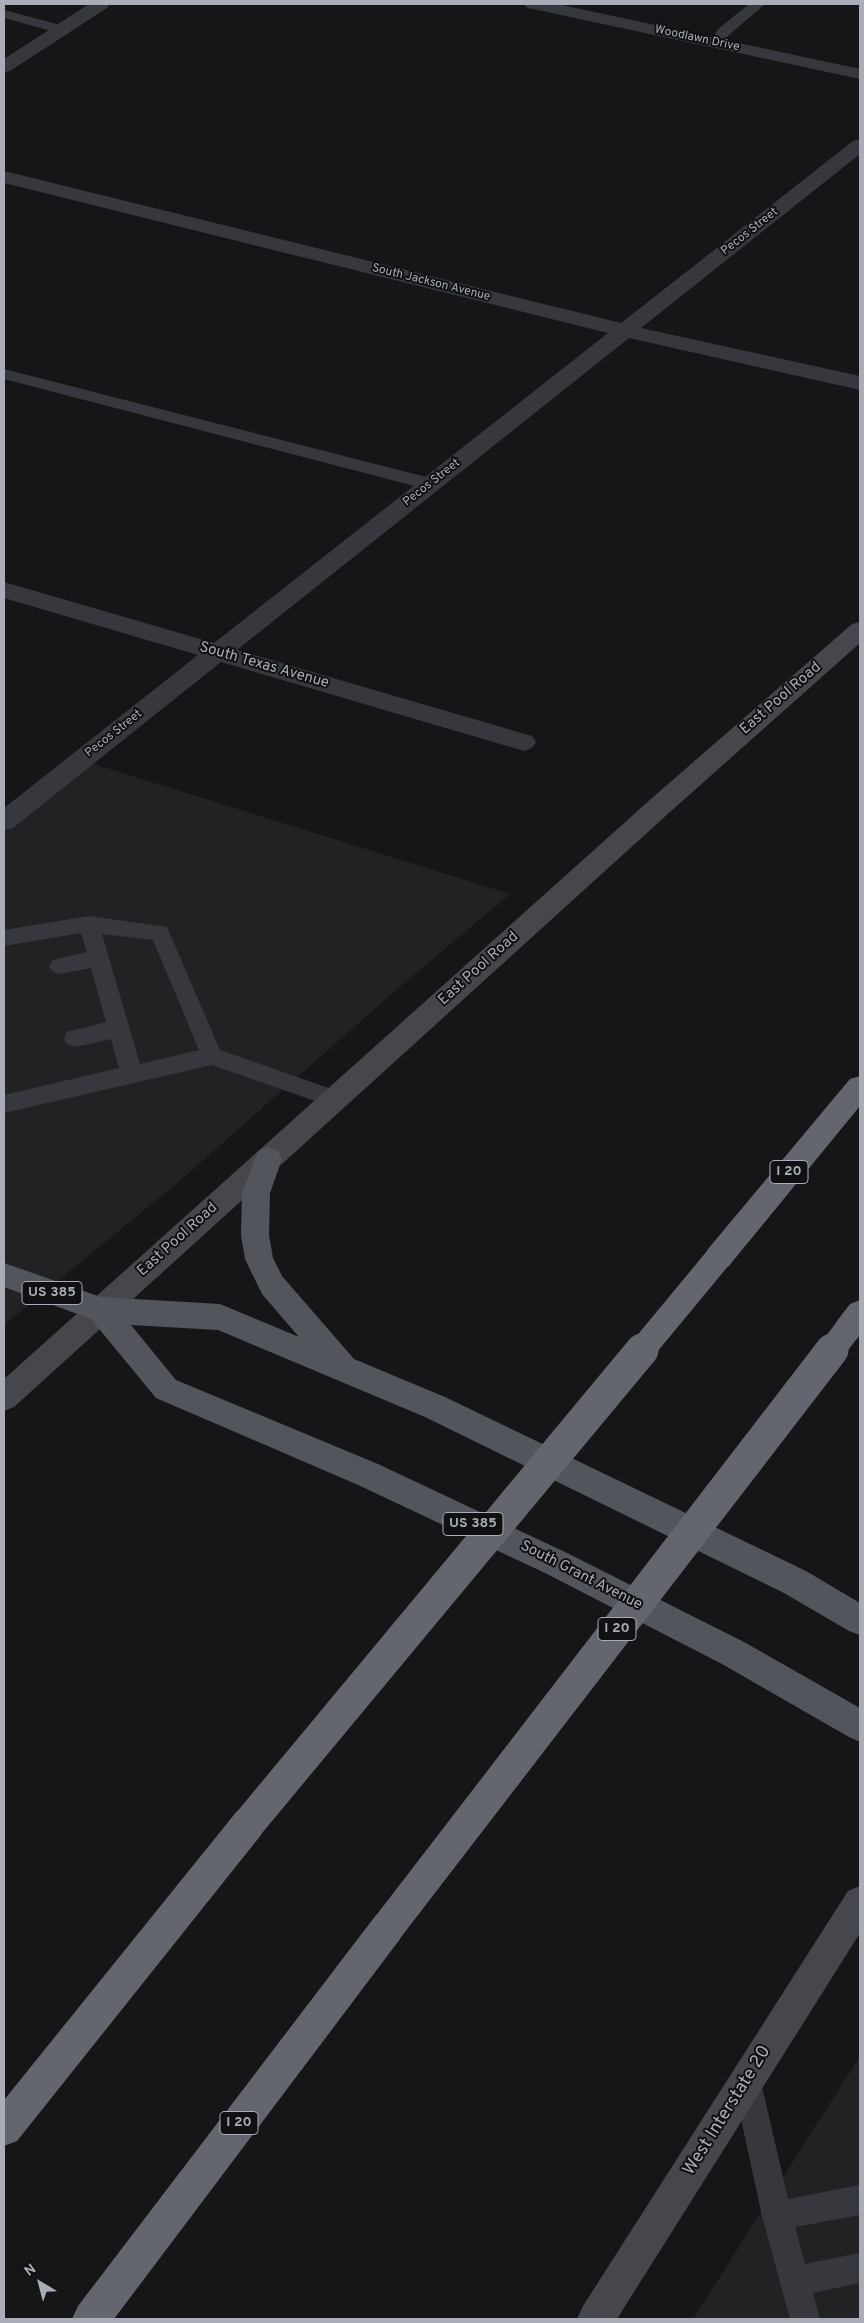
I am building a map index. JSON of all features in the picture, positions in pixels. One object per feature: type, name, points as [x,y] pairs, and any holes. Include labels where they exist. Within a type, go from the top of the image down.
[{"type":"highway","name":"I 20","points":[[4,2128],[250,1823],[860,1087]]},
{"type":"highway","name":"I 20","points":[[91,2319],[388,1927],[854,1322]]},
{"type":"main road","name":"East Pool Road","points":[[4,1398],[653,812],[860,630]]},
{"type":"main road","points":[[268,1159],[256,1193],[255,1235],[259,1259],[272,1284],[346,1370]]},
{"type":"main road","name":"US 385","points":[[4,1275],[101,1310],[220,1317],[435,1407],[786,1578],[860,1620]]},
{"type":"main road","name":"South Grant Avenue","points":[[101,1310],[166,1389],[367,1474],[556,1563],[733,1654],[860,1726]]},
{"type":"main road","name":"West Interstate 20","points":[[596,2319],[860,1903]]},
{"type":"street","points":[[4,67],[101,4]]},
{"type":"street","name":"Woodlawn Drive","points":[[541,5],[860,74]]},
{"type":"street","name":"Pecos Street","points":[[4,821],[860,145]]},
{"type":"street","name":"South Jackson Avenue","points":[[4,177],[625,330],[860,383]]},
{"type":"street","name":"South Texas Avenue","points":[[4,590],[524,742]]},
{"type":"lane","points":[[716,43],[723,32],[758,4]]},
{"type":"lane","points":[[4,14],[63,30]]},
{"type":"lane","points":[[4,374],[430,484]]},
{"type":"lane","points":[[4,938],[89,924],[160,933],[212,1056]]},
{"type":"lane","points":[[89,924],[132,1074]]},
{"type":"lane","points":[[60,966],[99,958]]},
{"type":"lane","points":[[74,1038],[119,1028]]},
{"type":"lane","points":[[4,1104],[212,1056],[335,1099]]},
{"type":"lane","points":[[747,2082],[777,2216],[805,2319]]},
{"type":"lane","points":[[777,2216],[860,2200]]},
{"type":"lane","points":[[795,2281],[860,2268]]},
{"type":"shaded area","points":[[81,760],[510,894],[395,991],[176,1184],[4,1325],[4,821]]},
{"type":"shaded area","points":[[860,2056],[860,2319],[693,2319]]}]
